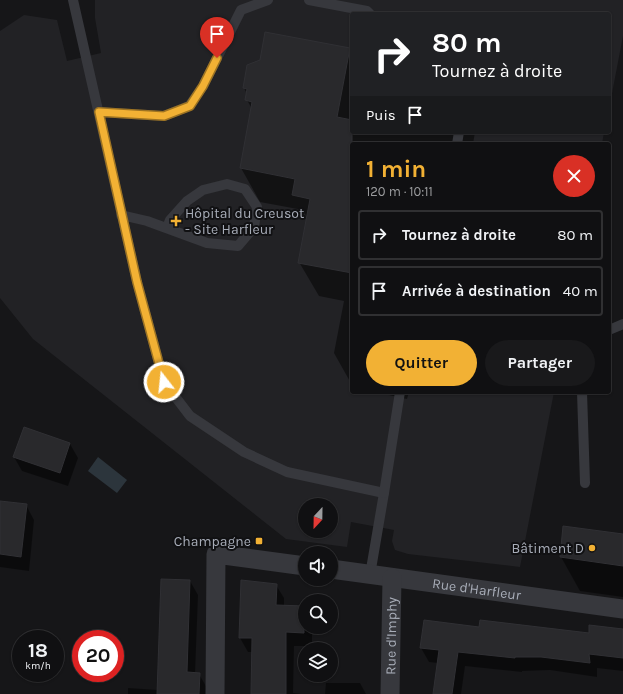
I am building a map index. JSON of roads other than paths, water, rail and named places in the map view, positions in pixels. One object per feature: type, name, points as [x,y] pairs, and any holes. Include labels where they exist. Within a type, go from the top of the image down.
[{"type":"street","points":[[215,694],[216,554],[298,565]]},
{"type":"street","name":"Rue d'Harfleur","points":[[338,570],[623,609]]},
{"type":"street","name":"Rue d'Imphy","points":[[390,694],[392,578]]},
{"type":"lane","points":[[73,0],[137,282],[164,382],[190,416],[244,452],[287,472],[384,493]]},
{"type":"lane","points":[[99,112],[164,116],[190,106],[203,86],[241,10],[268,0]]},
{"type":"lane","points":[[309,0],[368,12]]},
{"type":"lane","points":[[122,215],[147,221],[207,243],[238,246],[254,227],[256,207],[244,189],[227,184],[203,190],[187,201],[170,220],[167,228]]},
{"type":"lane","points":[[611,329],[623,324]]},
{"type":"lane","points":[[370,575],[400,394]]},
{"type":"lane","points":[[582,394],[585,483]]},
{"type":"place","name":"Hôpital du Creusot - Site Harfleur","points":[[176,221]]},
{"type":"place","name":"Champagne","points":[[259,541]]},
{"type":"place","name":"Bâtiment D","points":[[592,548]]}]
